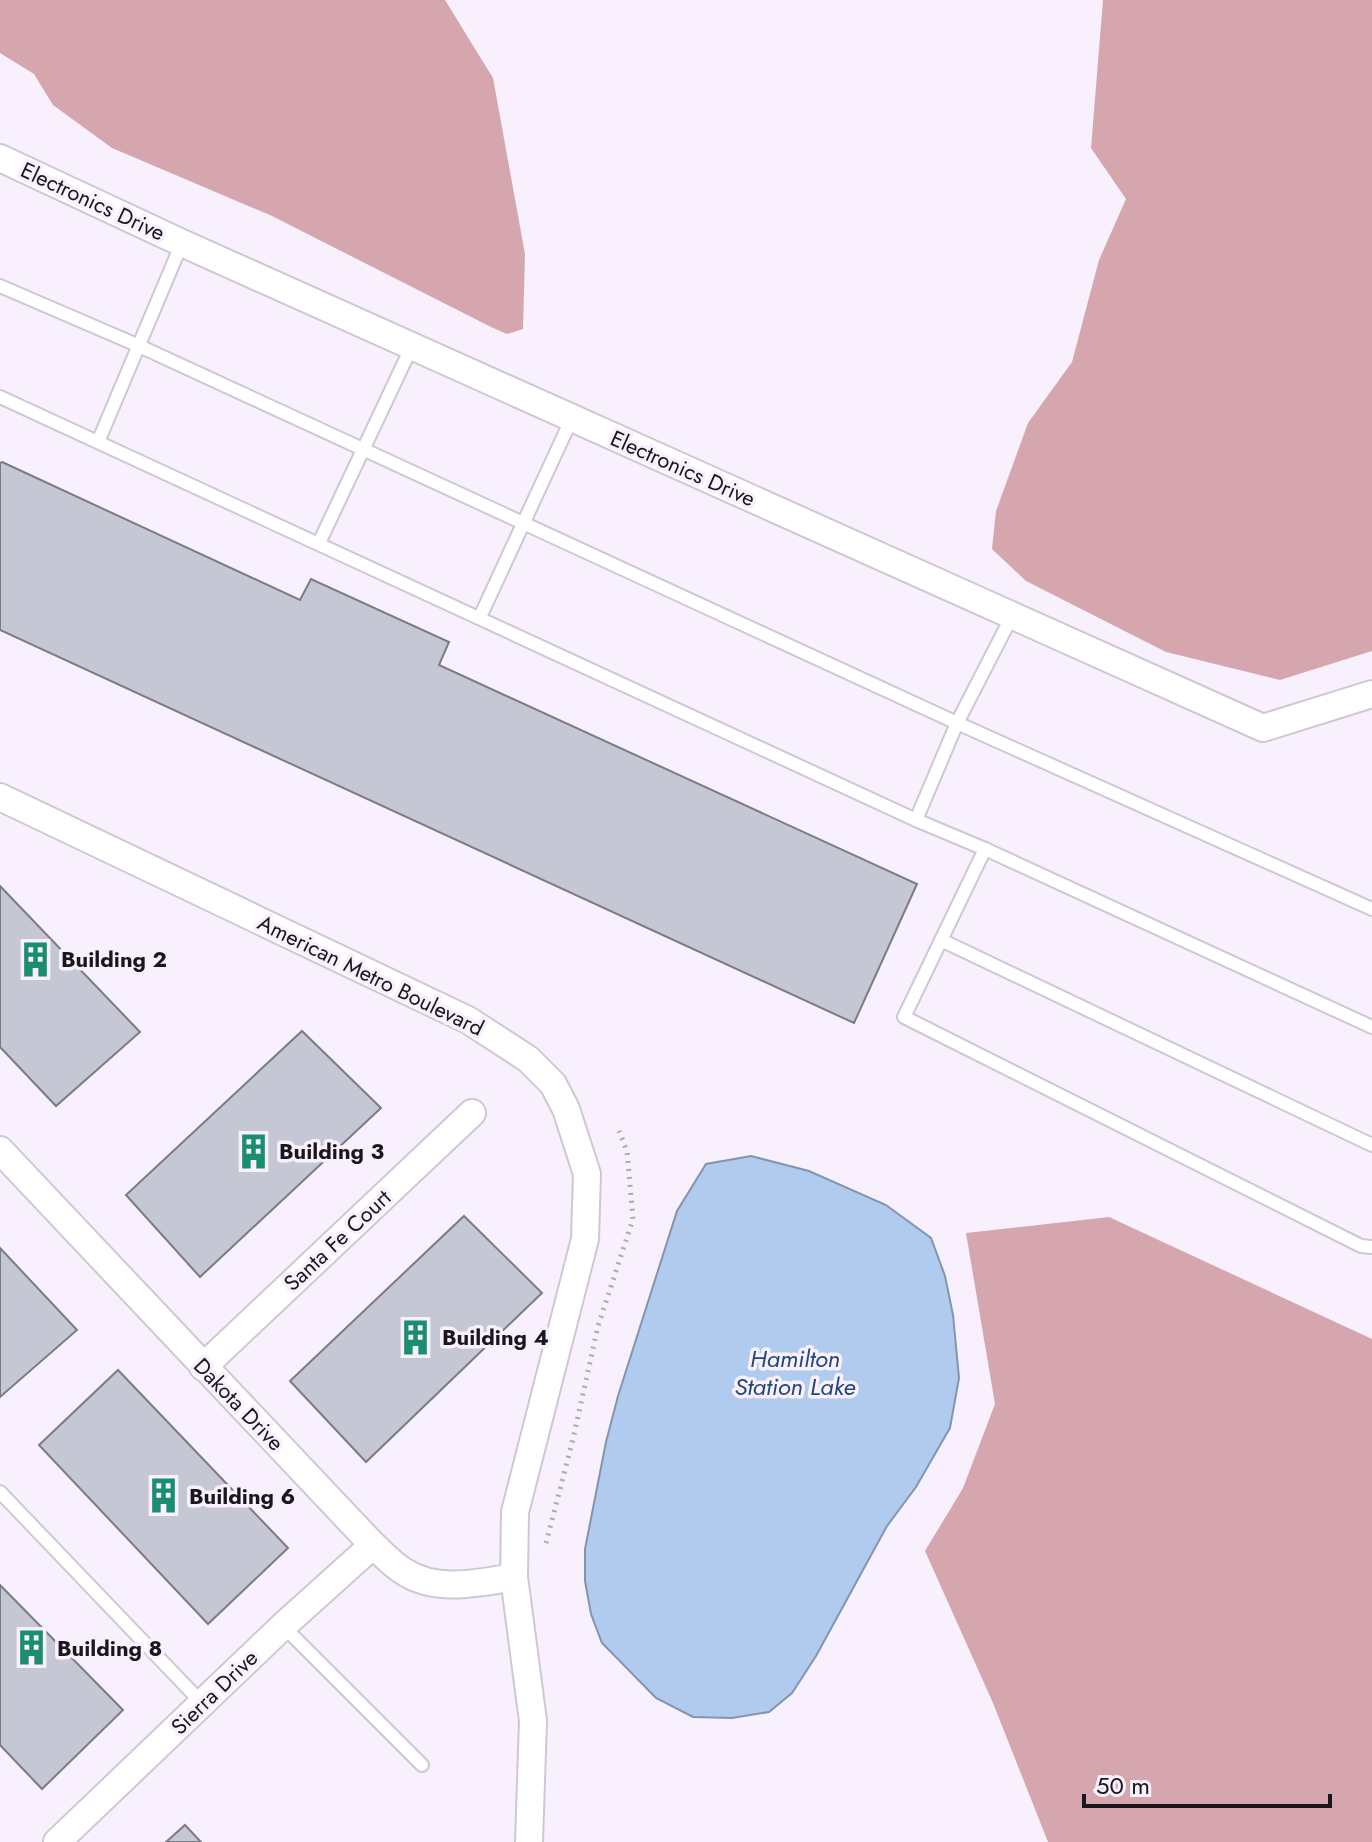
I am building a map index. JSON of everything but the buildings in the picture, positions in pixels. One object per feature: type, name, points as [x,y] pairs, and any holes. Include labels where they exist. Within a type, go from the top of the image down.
[{"type":"street","name":"Electronics Drive","points":[[0,158],[182,243],[1263,728],[1372,694]]},
{"type":"street","name":"American Metro Boulevard","points":[[0,797],[468,1020],[528,1059],[553,1084],[566,1109],[587,1174],[585,1239],[515,1512],[514,1577],[533,1721],[529,1842]]},
{"type":"street","name":"Santa Fe Court","points":[[203,1367],[472,1113]]},
{"type":"street","name":"Dakota Drive","points":[[0,1150],[373,1545],[404,1572],[435,1584],[465,1585],[514,1577]]},
{"type":"street","name":"Sierra Drive","points":[[57,1842],[283,1626],[373,1545]]},
{"type":"lane","points":[[98,442],[182,243]]},
{"type":"lane","points":[[0,286],[137,345],[957,723],[1372,909]]},
{"type":"lane","points":[[319,543],[412,346]]},
{"type":"lane","points":[[0,397],[1372,1027]]},
{"type":"lane","points":[[480,617],[572,418]]},
{"type":"lane","points":[[916,820],[957,723],[1012,616]]},
{"type":"lane","points":[[985,849],[904,1017],[1361,1246],[1372,1247]]},
{"type":"lane","points":[[941,940],[1372,1145]]},
{"type":"lane","points":[[0,1492],[202,1703]]},
{"type":"lane","points":[[283,1626],[422,1765]]},
{"type":"path","points":[[543,1557],[598,1326],[633,1219],[627,1151],[619,1131]]},
{"type":"shaded area","points":[[0,0],[445,0],[493,78],[525,254],[523,329],[507,334],[491,327],[272,216],[112,148],[53,105],[34,74],[0,53]]},
{"type":"shaded area","points":[[1103,0],[1372,0],[1372,651],[1280,680],[1166,652],[1026,581],[992,549],[996,511],[1028,423],[1072,362],[1099,260],[1126,199],[1091,148]]},
{"type":"shaded area","points":[[1109,1217],[1372,1339],[1372,1842],[1048,1842],[993,1703],[925,1551],[963,1488],[995,1404],[966,1233]]},
{"type":"water","name":"Hamilton Station Lake","points":[[751,1156],[809,1171],[886,1205],[931,1238],[945,1276],[953,1315],[959,1378],[950,1428],[916,1487],[887,1526],[816,1656],[792,1693],[769,1712],[732,1718],[693,1717],[656,1698],[602,1643],[591,1614],[585,1581],[585,1549],[618,1396],[677,1211],[706,1164]]},
{"type":"place","name":"Building 2","points":[[35,959]]},
{"type":"place","name":"Building 3","points":[[253,1151]]},
{"type":"place","name":"Building 4","points":[[416,1337]]},
{"type":"place","name":"Building 6","points":[[163,1496]]},
{"type":"place","name":"Building 8","points":[[31,1648]]}]
